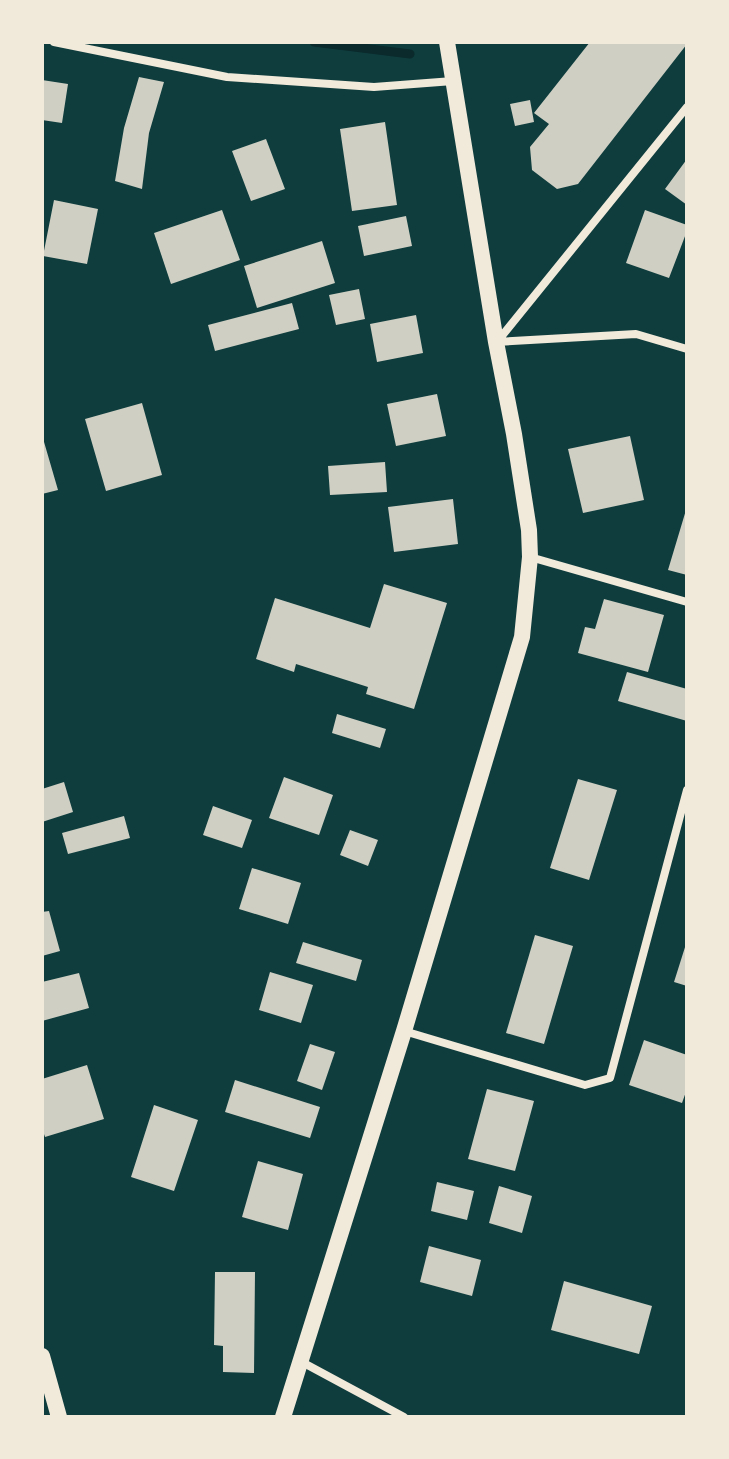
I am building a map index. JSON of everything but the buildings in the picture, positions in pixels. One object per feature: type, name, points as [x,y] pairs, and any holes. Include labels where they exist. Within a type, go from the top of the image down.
[{"type":"main road","points":[[283,1417],[404,1031],[522,637],[530,557],[529,530],[447,42]]},
{"type":"main road","points":[[42,1356],[59,1417]]},
{"type":"street","points":[[54,42],[227,77],[374,87],[453,81]]},
{"type":"street","points":[[496,342],[687,107]]},
{"type":"street","points":[[496,342],[636,334],[687,349]]},
{"type":"street","points":[[530,557],[687,602]]},
{"type":"street","points":[[404,1031],[585,1085],[610,1078],[687,790]]},
{"type":"street","points":[[300,1361],[404,1417]]},
{"type":"waterway","points":[[314,42],[410,54]]}]
